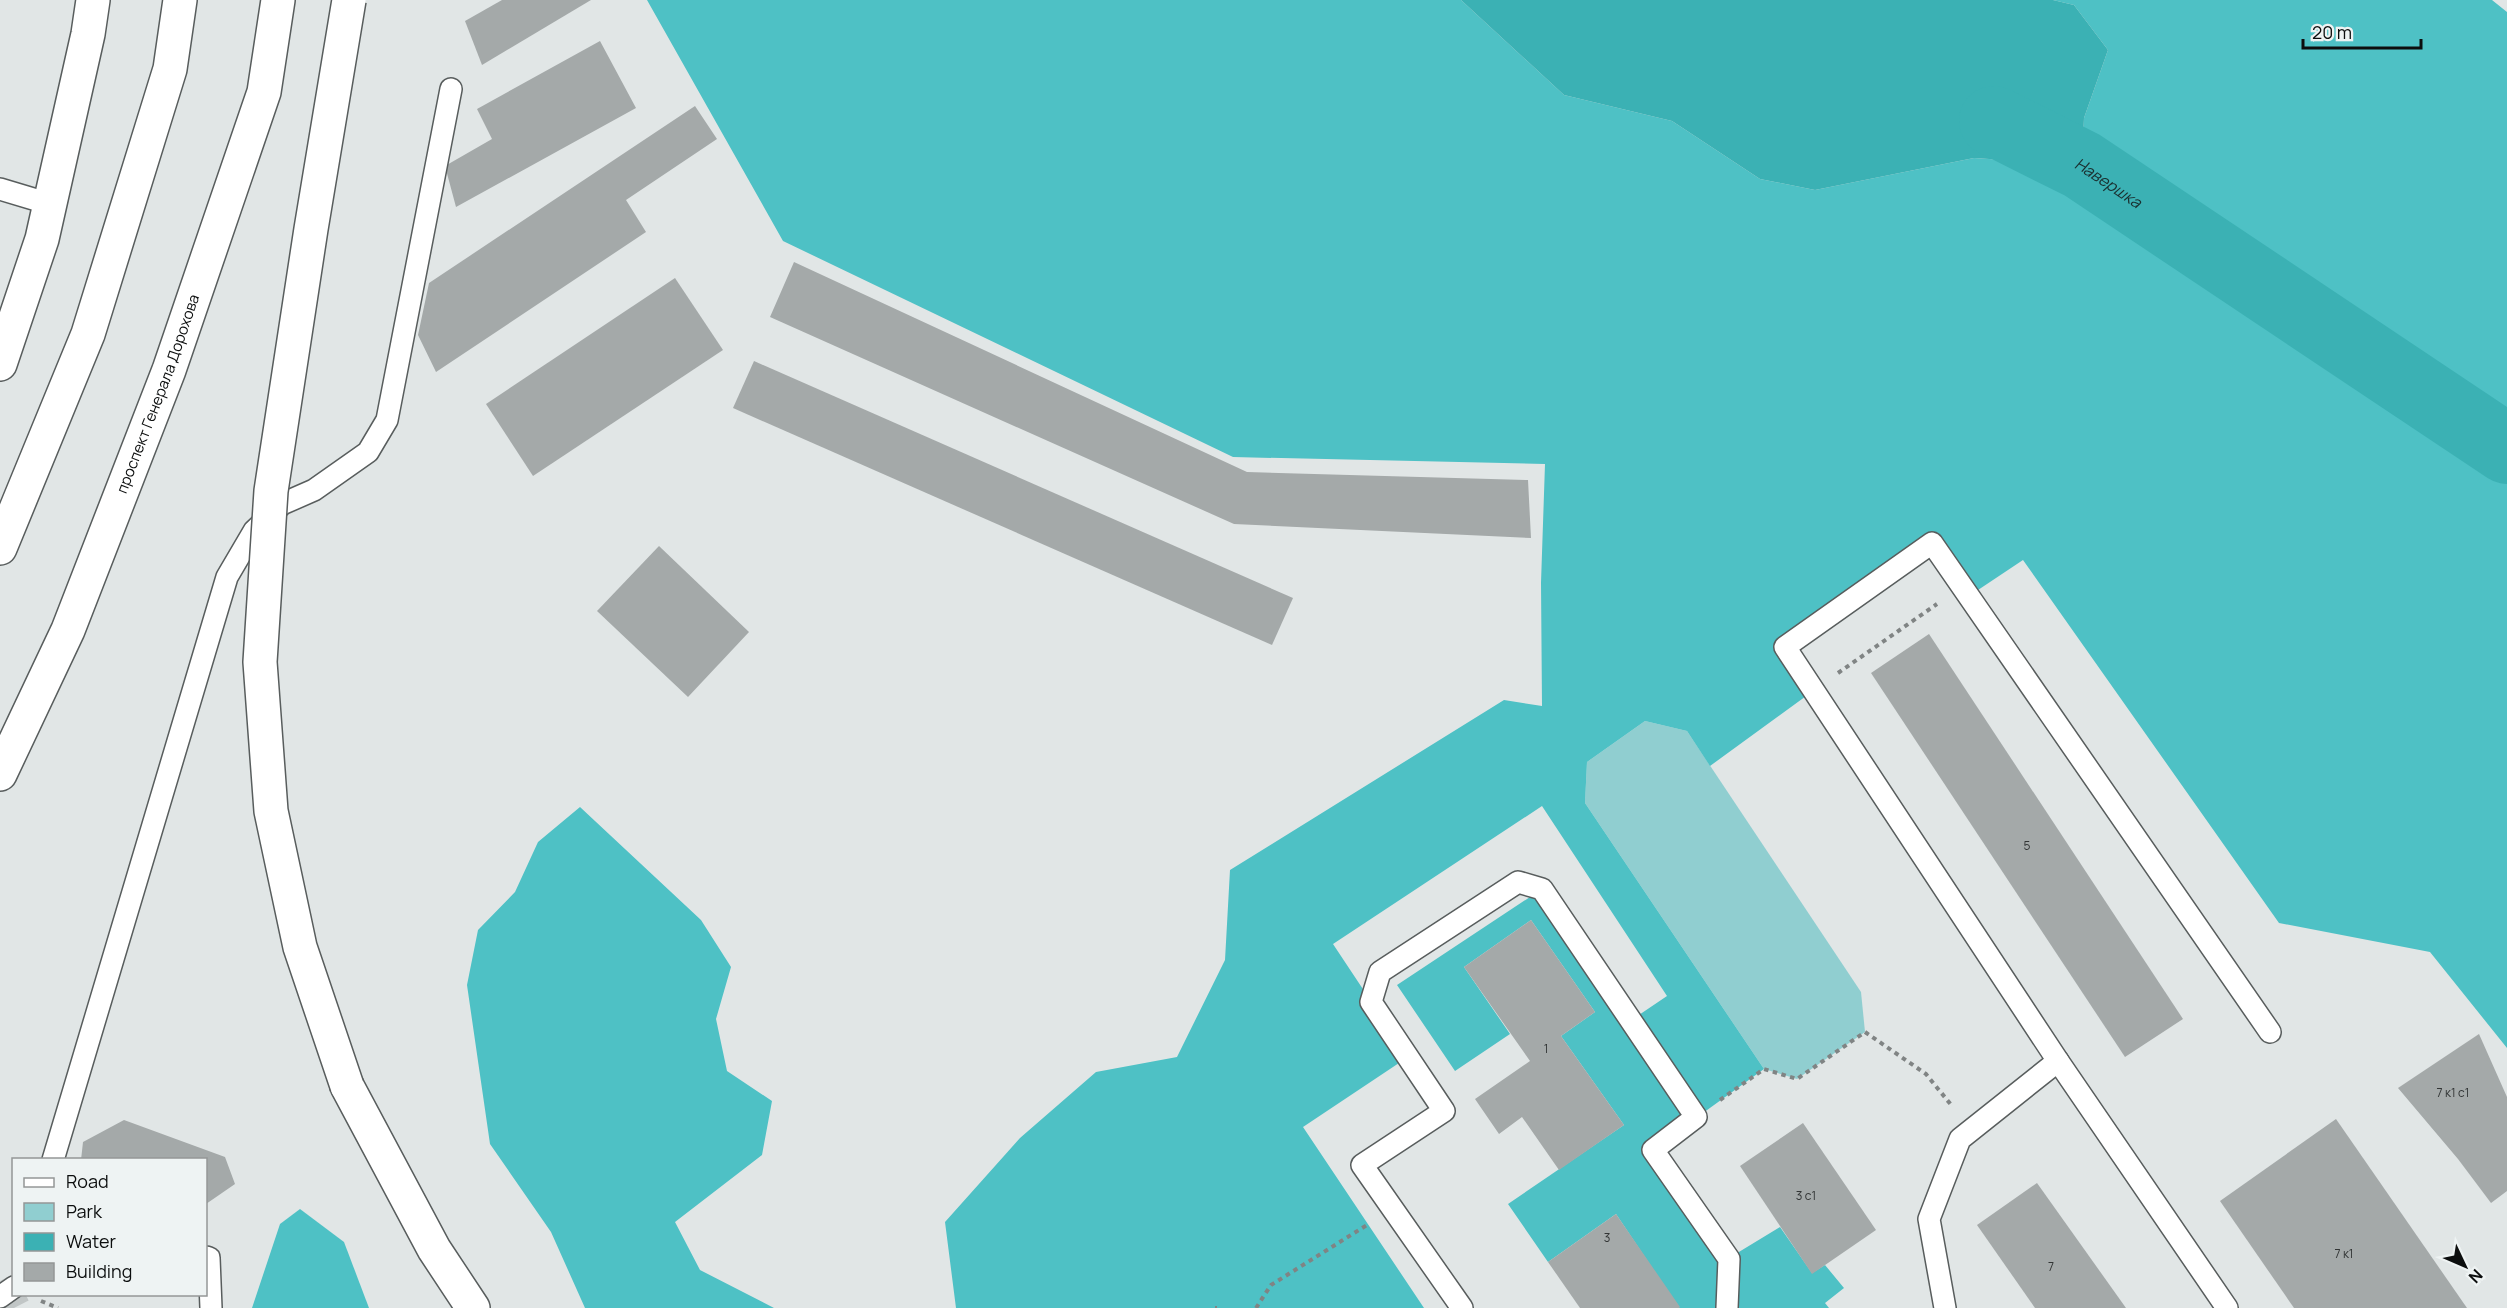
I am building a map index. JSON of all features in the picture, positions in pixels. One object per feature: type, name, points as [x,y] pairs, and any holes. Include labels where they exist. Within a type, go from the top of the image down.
[{"type":"main road","points":[[0,364],[42,239],[88,34],[93,0]]},
{"type":"main road","points":[[0,548],[88,334],[170,69],[180,0]]},
{"type":"main road","name":"проспект Генерала Дорохова","points":[[0,774],[68,630],[169,370],[264,92],[278,0]]},
{"type":"main road","points":[[349,0],[271,491],[260,662],[271,811],[300,948],[347,1086],[434,1249],[472,1308]]},
{"type":"lane","points":[[54,1158],[226,577],[254,531],[282,504],[314,490],[368,452],[387,420],[451,89]]},
{"type":"lane","points":[[0,189],[50,204]]},
{"type":"lane","points":[[2227,1308],[2058,1061],[1785,647],[1932,543],[2270,1032]]},
{"type":"lane","points":[[1462,1308],[1362,1165],[1444,1111],[1371,1002],[1380,972],[1518,882],[1542,889],[1696,1117],[1653,1150],[1729,1259],[1726,1308]]},
{"type":"lane","points":[[1946,1308],[1929,1219],[1960,1139],[2058,1061]]},
{"type":"lane","points":[[207,1257],[209,1258],[211,1308]]},
{"type":"path","points":[[1696,1117],[1764,1069],[1797,1079],[1865,1032],[1926,1074],[1972,1130]]},
{"type":"path","points":[[1256,1308],[1271,1285],[1393,1209]]},
{"type":"green space","points":[[1645,721],[1687,731],[1861,992],[1865,1032],[1797,1079],[1764,1069],[1585,803],[1587,762]]},
{"type":"shaded area","points":[[647,0],[1461,0],[1564,95],[1672,121],[1760,179],[1815,190],[1974,158],[2082,165],[2084,118],[2108,50],[2074,5],[2053,0],[2492,0],[2507,12],[2507,1048],[2430,952],[2279,923],[2023,560],[1969,596],[1932,543],[1785,647],[1813,691],[1710,766],[1687,731],[1645,721],[1587,762],[1585,803],[1764,1069],[1653,1149],[1729,1258],[1780,1227],[1812,1273],[1825,1265],[1844,1288],[1825,1303],[1829,1308],[1679,1308],[1616,1214],[1548,1262],[1508,1204],[1624,1125],[1561,1036],[1595,1012],[1531,920],[1464,967],[1510,1034],[1455,1071],[1397,985],[1542,889],[1630,1021],[1667,996],[1542,806],[1333,944],[1408,1057],[1303,1127],[1424,1308],[956,1308],[945,1222],[1020,1138],[1096,1072],[1177,1057],[1225,960],[1230,870],[1504,700],[1542,706],[1541,583],[1545,464],[1233,457],[783,241]]},
{"type":"shaded area","points":[[580,807],[701,920],[731,967],[716,1019],[727,1071],[772,1101],[762,1155],[675,1222],[700,1270],[774,1308],[585,1308],[551,1232],[490,1144],[467,985],[478,930],[515,892],[538,842]]},
{"type":"shaded area","points":[[300,1209],[344,1242],[369,1308],[252,1308],[280,1224]]},
{"type":"water","points":[[1461,0],[2053,0],[2074,5],[2108,50],[2084,118],[2082,165],[1974,158],[1815,190],[1760,179],[1672,121],[1564,95]]},
{"type":"building","points":[[502,0],[591,0],[482,65],[465,21]]},
{"type":"building","points":[[600,41],[636,108],[456,207],[445,166],[492,139],[477,109]]},
{"type":"building","points":[[695,106],[717,139],[626,200],[646,232],[436,372],[418,335],[429,283]]},
{"type":"building","points":[[794,262],[1247,472],[1528,480],[1531,538],[1234,524],[770,317]]},
{"type":"building","points":[[675,278],[723,350],[533,476],[486,404]]},
{"type":"building","points":[[754,361],[1293,598],[1272,645],[733,408]]},
{"type":"building","points":[[659,546],[749,632],[688,697],[597,611]]},
{"type":"building","points":[[1929,634],[2183,1019],[2125,1057],[1871,673]]},
{"type":"building","points":[[1531,920],[1595,1012],[1561,1036],[1624,1125],[1559,1170],[1522,1117],[1499,1134],[1475,1099],[1530,1061],[1464,967]]},
{"type":"building","points":[[2479,1034],[2507,1097],[2507,1191],[2491,1203],[2458,1159],[2398,1088]]},
{"type":"building","points":[[2336,1119],[2467,1308],[2294,1308],[2220,1201]]},
{"type":"building","points":[[124,1120],[225,1157],[235,1184],[207,1203],[207,1158],[81,1158],[83,1142]]},
{"type":"building","points":[[1803,1123],[1876,1230],[1812,1274],[1740,1166]]},
{"type":"building","points":[[2037,1183],[2126,1308],[2035,1308],[1977,1225]]},
{"type":"building","points":[[1616,1214],[1679,1308],[1580,1308],[1548,1262]]},
{"type":"waterway","name":"Навершка","points":[[1994,121],[2082,165],[2507,449]]},
{"type":"tunnel","points":[[0,1281],[14,1308]]}]
